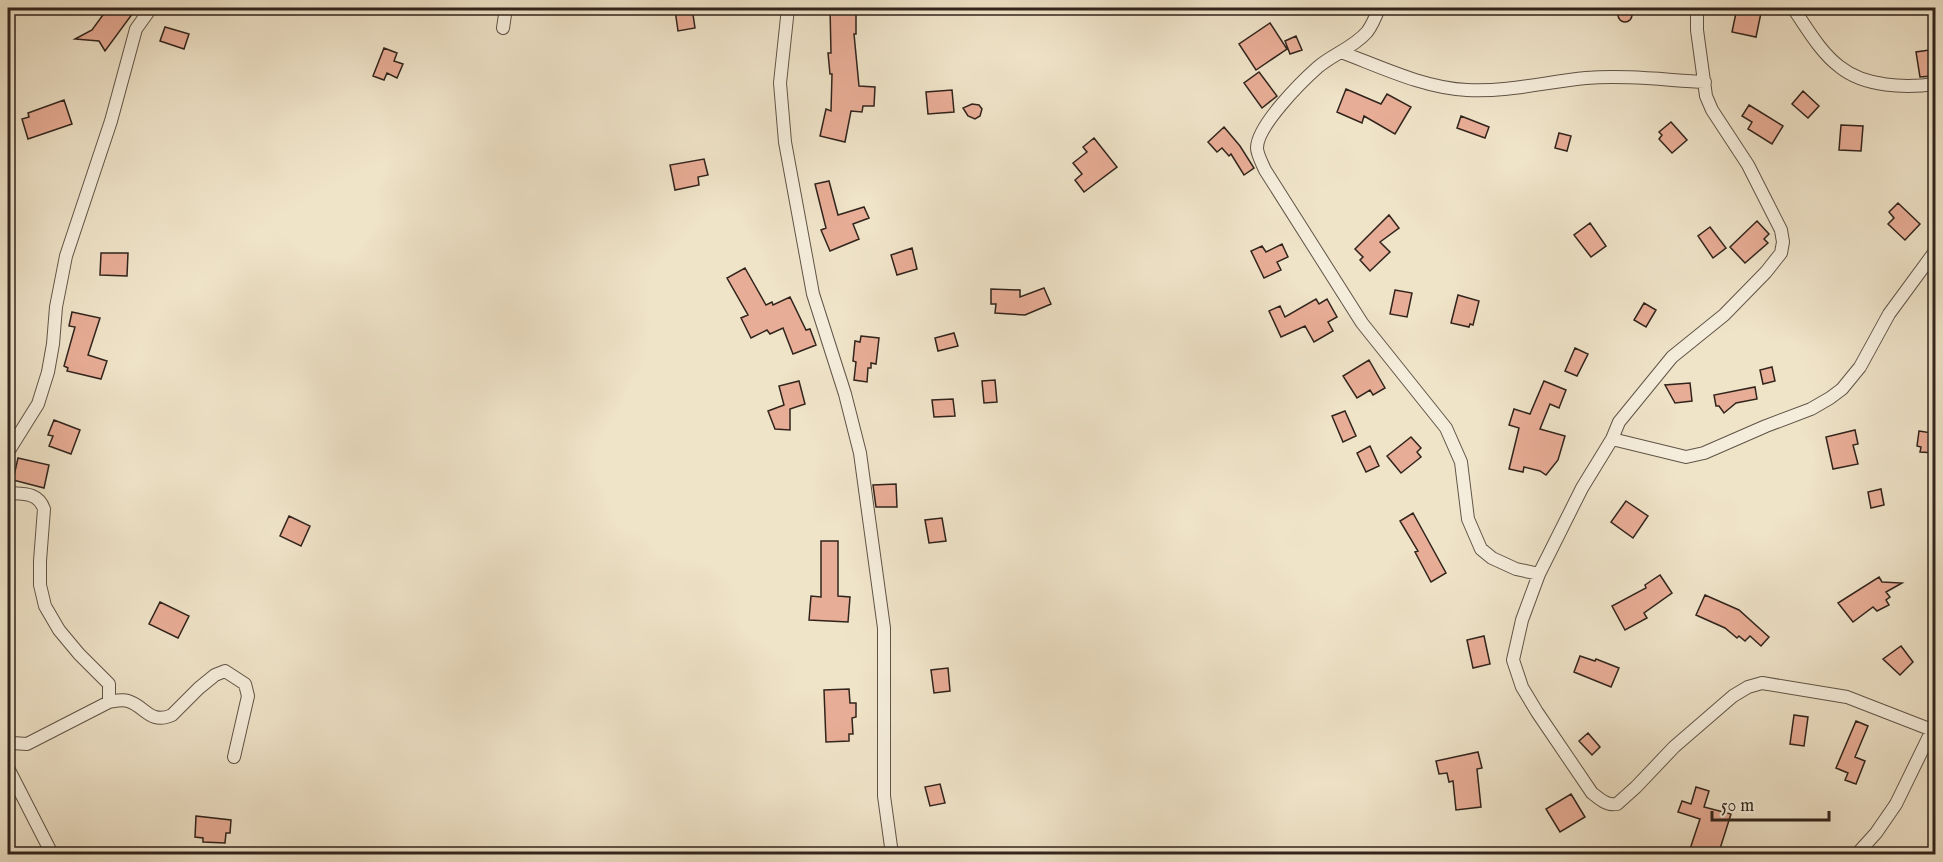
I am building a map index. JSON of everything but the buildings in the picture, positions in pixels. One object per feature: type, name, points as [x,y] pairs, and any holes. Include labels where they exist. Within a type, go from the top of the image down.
[{"type":"street","points":[[8,452],[38,404],[48,372],[56,307],[66,256],[111,121],[136,29],[151,8]]},
{"type":"street","points":[[503,28],[506,8]]},
{"type":"street","points":[[788,8],[780,83],[785,141],[813,294],[845,393],[860,453],[884,628],[884,796],[892,855]]},
{"type":"street","points":[[1379,8],[1375,20],[1357,42],[1318,67],[1271,116],[1261,132],[1257,148],[1265,170],[1362,323],[1446,428],[1461,462],[1468,519],[1480,549],[1492,558],[1516,569],[1539,574]]},
{"type":"street","points":[[1697,8],[1697,30],[1706,96],[1712,110],[1748,165],[1781,230],[1783,242],[1781,254],[1724,315],[1672,357],[1620,422],[1582,488],[1539,574],[1522,620],[1513,660],[1522,687],[1537,712],[1592,793],[1610,804],[1617,804],[1674,747],[1733,696],[1748,687],[1762,683],[1847,697],[1934,726],[1896,804],[1857,855]]},
{"type":"street","points":[[1793,8],[1820,46],[1840,67],[1866,81],[1902,85],[1935,84]]},
{"type":"street","points":[[1341,52],[1436,86],[1467,90],[1505,90],[1587,78],[1626,77],[1705,82]]},
{"type":"street","points":[[1612,439],[1686,457],[1704,453],[1811,409],[1830,398],[1842,389],[1860,367],[1889,314],[1935,250]]},
{"type":"street","points":[[8,493],[28,494],[42,503],[44,509],[40,585],[45,606],[59,630],[109,684],[109,702]]},
{"type":"street","points":[[8,741],[27,744],[109,702],[122,699],[131,701],[154,717],[163,719],[172,715],[215,675],[225,671],[245,684],[248,696],[234,757]]},
{"type":"street","points":[[8,768],[52,855]]}]
